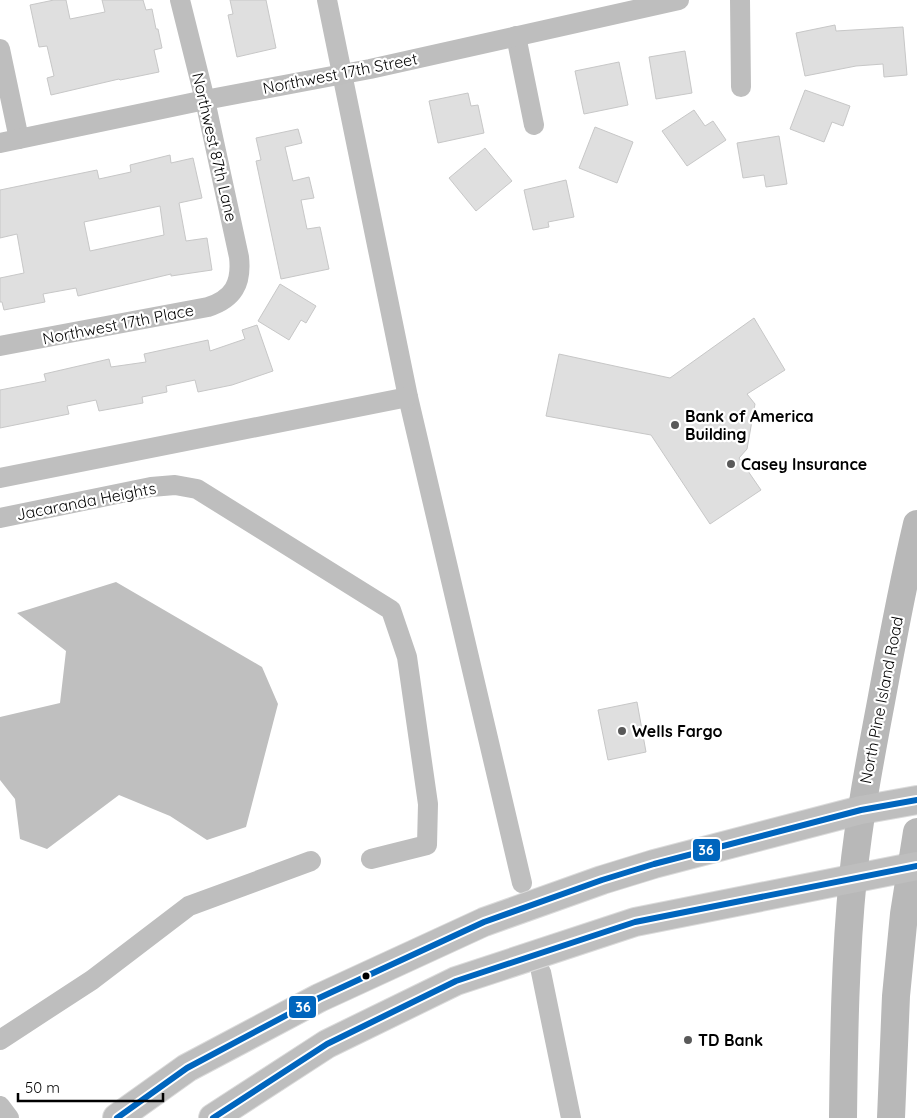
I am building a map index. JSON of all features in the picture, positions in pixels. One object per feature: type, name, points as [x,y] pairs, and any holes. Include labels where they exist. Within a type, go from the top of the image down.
[{"type":"highway","points":[[117,1118],[187,1068],[319,998],[484,922],[654,864],[861,810],[917,800]]},
{"type":"highway","points":[[213,1118],[327,1044],[456,982],[478,974],[635,922],[914,866]]},
{"type":"main road","name":"North Pine Island Road","points":[[843,1118],[845,1018],[853,878],[861,810],[903,584],[917,524]]},
{"type":"main road","points":[[891,1118],[896,996],[904,914],[914,866],[917,832]]},
{"type":"street","name":"Northwest 87th Lane","points":[[180,0],[205,100],[240,257],[240,276],[232,292]]},
{"type":"street","name":"Northwest 17th Street","points":[[10,141],[205,100],[370,69],[679,0]]},
{"type":"street","points":[[740,0],[741,87]]},
{"type":"street","points":[[516,36],[534,125]]},
{"type":"street","points":[[0,49],[10,141]]},
{"type":"street","name":"Northwest 17th Place","points":[[0,346],[208,307],[218,303],[232,292]]},
{"type":"street","name":"Jacaranda Heights","points":[[0,518],[151,487],[175,485],[197,489],[391,610],[407,657],[428,804],[428,844],[371,859]]},
{"type":"street","points":[[0,1040],[92,980],[189,906],[311,861]]},
{"type":"street","points":[[0,1106],[9,1118]]},
{"type":"shaded area","points":[[116,582],[262,667],[278,704],[246,827],[207,840],[170,816],[119,795],[47,849],[20,839],[15,799],[0,780],[0,717],[60,703],[66,651],[17,613]]},
{"type":"building","points":[[54,0],[66,0],[70,19],[105,12],[102,0],[143,0],[146,10],[152,9],[156,29],[158,29],[162,48],[154,50],[159,72],[51,95],[47,78],[54,76],[47,46],[39,47],[30,5]]},
{"type":"building","points":[[230,0],[266,0],[276,48],[237,57],[228,15],[233,14]]},
{"type":"building","points":[[835,25],[836,31],[903,27],[907,75],[884,77],[883,64],[856,66],[805,76],[796,33]]},
{"type":"building","points":[[685,51],[692,93],[656,99],[649,57]]},
{"type":"building","points":[[619,62],[628,105],[584,114],[575,71]]},
{"type":"building","points":[[805,90],[850,106],[843,126],[832,122],[824,142],[790,129]]},
{"type":"building","points":[[468,93],[471,106],[478,105],[484,133],[438,143],[429,101]]},
{"type":"building","points":[[694,110],[705,126],[713,121],[726,140],[687,166],[662,131]]},
{"type":"building","points":[[595,127],[633,142],[617,183],[579,168]]},
{"type":"building","points":[[298,129],[302,143],[285,147],[293,181],[309,177],[314,198],[301,200],[307,229],[320,227],[329,269],[281,279],[256,161],[261,160],[256,138]]},
{"type":"building","points":[[779,136],[787,184],[766,187],[764,175],[743,178],[737,143]]},
{"type":"building","points":[[485,148],[512,181],[476,211],[449,178]]},
{"type":"building","points":[[170,155],[171,163],[193,158],[202,198],[179,203],[186,241],[207,238],[212,270],[171,276],[171,274],[78,296],[76,288],[43,294],[45,302],[4,310],[2,302],[0,302],[0,278],[24,273],[17,234],[0,238],[0,190],[97,170],[99,179],[131,172],[130,165]],"holes":[[[160,206],[164,235],[90,251],[84,222]]]},
{"type":"building","points":[[566,180],[574,217],[548,222],[549,227],[533,230],[524,190]]},
{"type":"building","points":[[280,284],[316,306],[306,323],[301,320],[289,340],[258,321]]},
{"type":"building","name":"Bank of America Building","points":[[754,318],[785,370],[747,394],[755,404],[747,449],[739,458],[761,490],[710,524],[651,435],[546,416],[559,354],[670,378]]},
{"type":"building","points":[[257,325],[273,371],[232,385],[198,392],[195,380],[166,386],[167,392],[142,397],[143,403],[99,411],[96,400],[67,406],[69,414],[0,428],[0,390],[46,381],[44,374],[109,359],[111,367],[146,362],[144,354],[208,340],[210,351],[245,339],[242,330]]},
{"type":"building","name":"Wells Fargo","points":[[637,702],[646,752],[608,760],[598,710]]},
{"type":"waterway","points":[[327,0],[408,397],[522,883]]},
{"type":"waterway","points":[[0,478],[408,397]]},
{"type":"waterway","points":[[541,972],[571,1118]]},
{"type":"transit line","name":"36","points":[[117,1118],[187,1068],[319,998],[484,922],[602,880],[654,864],[861,810],[917,800]]},
{"type":"transit line","name":"36","points":[[213,1118],[327,1044],[456,981],[635,922],[917,866]]},
{"type":"place","name":"Bank of America Building","points":[[675,425]]},
{"type":"place","name":"Casey Insurance","points":[[731,464]]},
{"type":"place","name":"Wells Fargo","points":[[622,731]]},
{"type":"place","name":"TD Bank","points":[[688,1040]]}]
